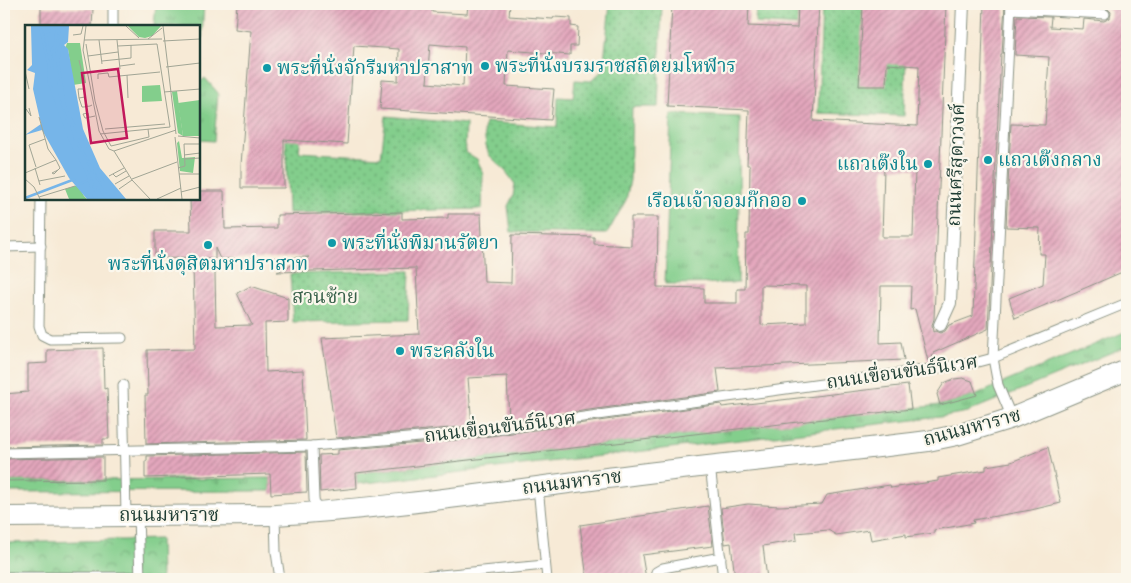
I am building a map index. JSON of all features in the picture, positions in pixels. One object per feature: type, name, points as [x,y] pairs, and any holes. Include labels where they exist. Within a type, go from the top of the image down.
[{"type":"street","name":"ถนนศรีสุดาวงศ์","points":[[940,325],[950,303],[963,4]]},
{"type":"street","name":"ถนนมหาราช","points":[[4,517],[316,513],[429,501],[710,465],[928,441],[957,435],[1012,418],[1127,370]]},
{"type":"lane","points":[[113,4],[113,25]]},
{"type":"lane","points":[[1011,6],[1104,14]]},
{"type":"lane","name":"ถนนเขื่อนขันธ์นิเวศ","points":[[993,358],[1011,6]]},
{"type":"lane","points":[[41,200],[39,326],[42,335],[50,340],[122,338]]},
{"type":"lane","points":[[4,247],[41,246]]},
{"type":"lane","name":"ถนนเขื่อนขันธ์นิเวศ","points":[[4,453],[312,446],[468,433],[974,363],[993,358],[1127,303]]},
{"type":"lane","points":[[993,358],[998,385],[1012,418]]},
{"type":"lane","points":[[4,577],[140,578],[125,450],[123,385]]},
{"type":"lane","points":[[312,446],[316,513]]},
{"type":"lane","points":[[710,465],[723,579]]},
{"type":"lane","points":[[538,487],[547,579]]},
{"type":"lane","points":[[275,515],[276,552],[280,579]]},
{"type":"lane","points":[[654,579],[656,572],[663,568],[721,558]]},
{"type":"lane","points":[[400,579],[545,565]]},
{"type":"green space","points":[[156,4],[204,4],[200,58],[200,25],[154,25]]},
{"type":"green space","points":[[610,4],[662,4],[658,107],[632,107],[630,180],[626,200],[607,234],[511,232],[508,206],[513,196],[515,184],[504,169],[489,155],[484,131],[485,122],[557,127],[558,97],[573,98],[575,80],[591,81],[603,70]]},
{"type":"green space","points":[[756,4],[803,4],[802,26],[755,23]]},
{"type":"green space","points":[[822,4],[908,4],[904,116],[818,113]]},
{"type":"green space","points":[[205,78],[218,93],[214,141],[200,140],[200,82]]},
{"type":"green space","points":[[285,112],[303,114],[299,152],[381,157],[386,116],[466,124],[465,152],[477,159],[483,173],[482,209],[288,213]]},
{"type":"green space","points":[[671,114],[740,117],[738,283],[665,284]]},
{"type":"green space","name":"สวนซ้าย","points":[[410,271],[408,320],[293,322],[290,274]]},
{"type":"green space","points":[[1127,331],[1127,346],[967,412],[940,417],[357,484],[356,473],[940,405],[977,395]]},
{"type":"green space","points":[[271,478],[271,491],[4,492],[4,481]]},
{"type":"green space","points":[[160,539],[161,579],[4,579],[4,543]]},
{"type":"building","points":[[237,4],[432,4],[432,12],[467,14],[468,4],[510,4],[509,16],[553,19],[554,17],[571,18],[571,26],[578,27],[577,46],[570,46],[570,55],[508,50],[506,86],[554,89],[551,120],[380,109],[382,80],[398,81],[399,49],[354,46],[347,144],[284,140],[284,188],[241,188],[251,31],[235,29]],"holes":[[[430,44],[465,47],[463,86],[427,83]]]},
{"type":"building","points":[[672,4],[749,4],[748,26],[797,28],[798,4],[819,4],[813,121],[917,126],[919,66],[887,64],[886,86],[859,86],[863,4],[946,4],[934,319],[932,325],[933,332],[940,333],[945,331],[949,325],[973,316],[984,4],[1005,4],[988,329],[933,353],[932,361],[928,361],[915,309],[910,310],[911,286],[881,286],[880,343],[901,342],[904,360],[717,368],[720,392],[509,421],[507,376],[468,378],[472,426],[336,438],[322,338],[419,334],[416,268],[277,272],[309,257],[220,259],[215,248],[215,259],[155,258],[155,231],[191,231],[190,200],[200,200],[200,191],[224,191],[225,229],[277,228],[277,215],[402,212],[402,219],[448,218],[448,214],[481,214],[484,282],[511,283],[512,235],[594,237],[594,244],[631,246],[631,217],[658,217],[657,287],[704,288],[704,303],[737,303],[737,289],[745,289],[746,234],[749,234],[750,165],[747,165],[749,110],[667,106]],"holes":[[[884,168],[915,169],[913,237],[882,237]],[[761,285],[806,286],[806,323],[761,325]]]},
{"type":"building","points":[[1105,4],[1127,4],[1127,270],[1015,318],[1009,298],[1043,284],[1045,254],[1039,254],[1040,228],[1006,227],[1011,124],[1045,125],[1049,57],[1015,55],[1017,16],[1051,17],[1050,27],[1083,29],[1084,19],[1104,21],[1110,18],[1111,12],[1104,8]]},
{"type":"building","points":[[41,7],[93,9],[92,25],[41,25]]},
{"type":"building","points":[[193,266],[215,273],[216,326],[252,325],[237,293],[251,286],[288,298],[288,322],[265,323],[266,372],[303,370],[306,440],[146,444],[145,395],[148,395],[147,350],[195,349]]},
{"type":"building","points":[[103,348],[104,389],[107,388],[109,439],[103,439],[103,445],[4,447],[4,394],[28,392],[28,364],[47,363],[47,350]]},
{"type":"building","points":[[963,378],[972,381],[977,395],[940,405],[937,394],[944,383]]},
{"type":"building","points":[[908,385],[911,409],[356,473],[357,488],[320,492],[319,455],[338,454],[338,450],[469,439],[721,404],[722,407]]},
{"type":"building","points":[[1048,447],[1061,503],[973,520],[974,523],[934,530],[934,533],[906,537],[906,534],[871,540],[869,530],[836,535],[828,530],[796,533],[797,540],[763,546],[767,579],[735,579],[731,543],[725,544],[721,508],[748,504],[779,506],[822,504],[827,495],[890,485],[891,488],[938,481],[938,478],[986,470],[986,466],[1011,462]]},
{"type":"building","points":[[306,452],[307,492],[271,494],[270,474],[145,478],[145,461],[147,461],[147,456]]},
{"type":"building","points":[[103,457],[103,480],[4,481],[4,459]]},
{"type":"building","points":[[708,506],[713,546],[642,555],[646,579],[587,579],[580,525]]},
{"type":"place","name":"พระที่นั่งบรมราชสถิตยมโหฬาร","points":[[485,66]]},
{"type":"place","name":"พระที่นั่งจักรีมหาปราสาท","points":[[267,68]]},
{"type":"place","name":"แถวเต๊งกลาง","points":[[988,160]]},
{"type":"place","name":"แถวเต๊งใน","points":[[928,164]]},
{"type":"place","name":"เรือนเจ้าจอมก๊กออ","points":[[802,201]]},
{"type":"place","name":"พระที่นั่งพิมานรัตยา","points":[[332,243]]},
{"type":"place","name":"พระที่นั่งดุสิตมหาปราสาท","points":[[208,245]]},
{"type":"place","name":"พระคลังใน","points":[[400,351]]}]
